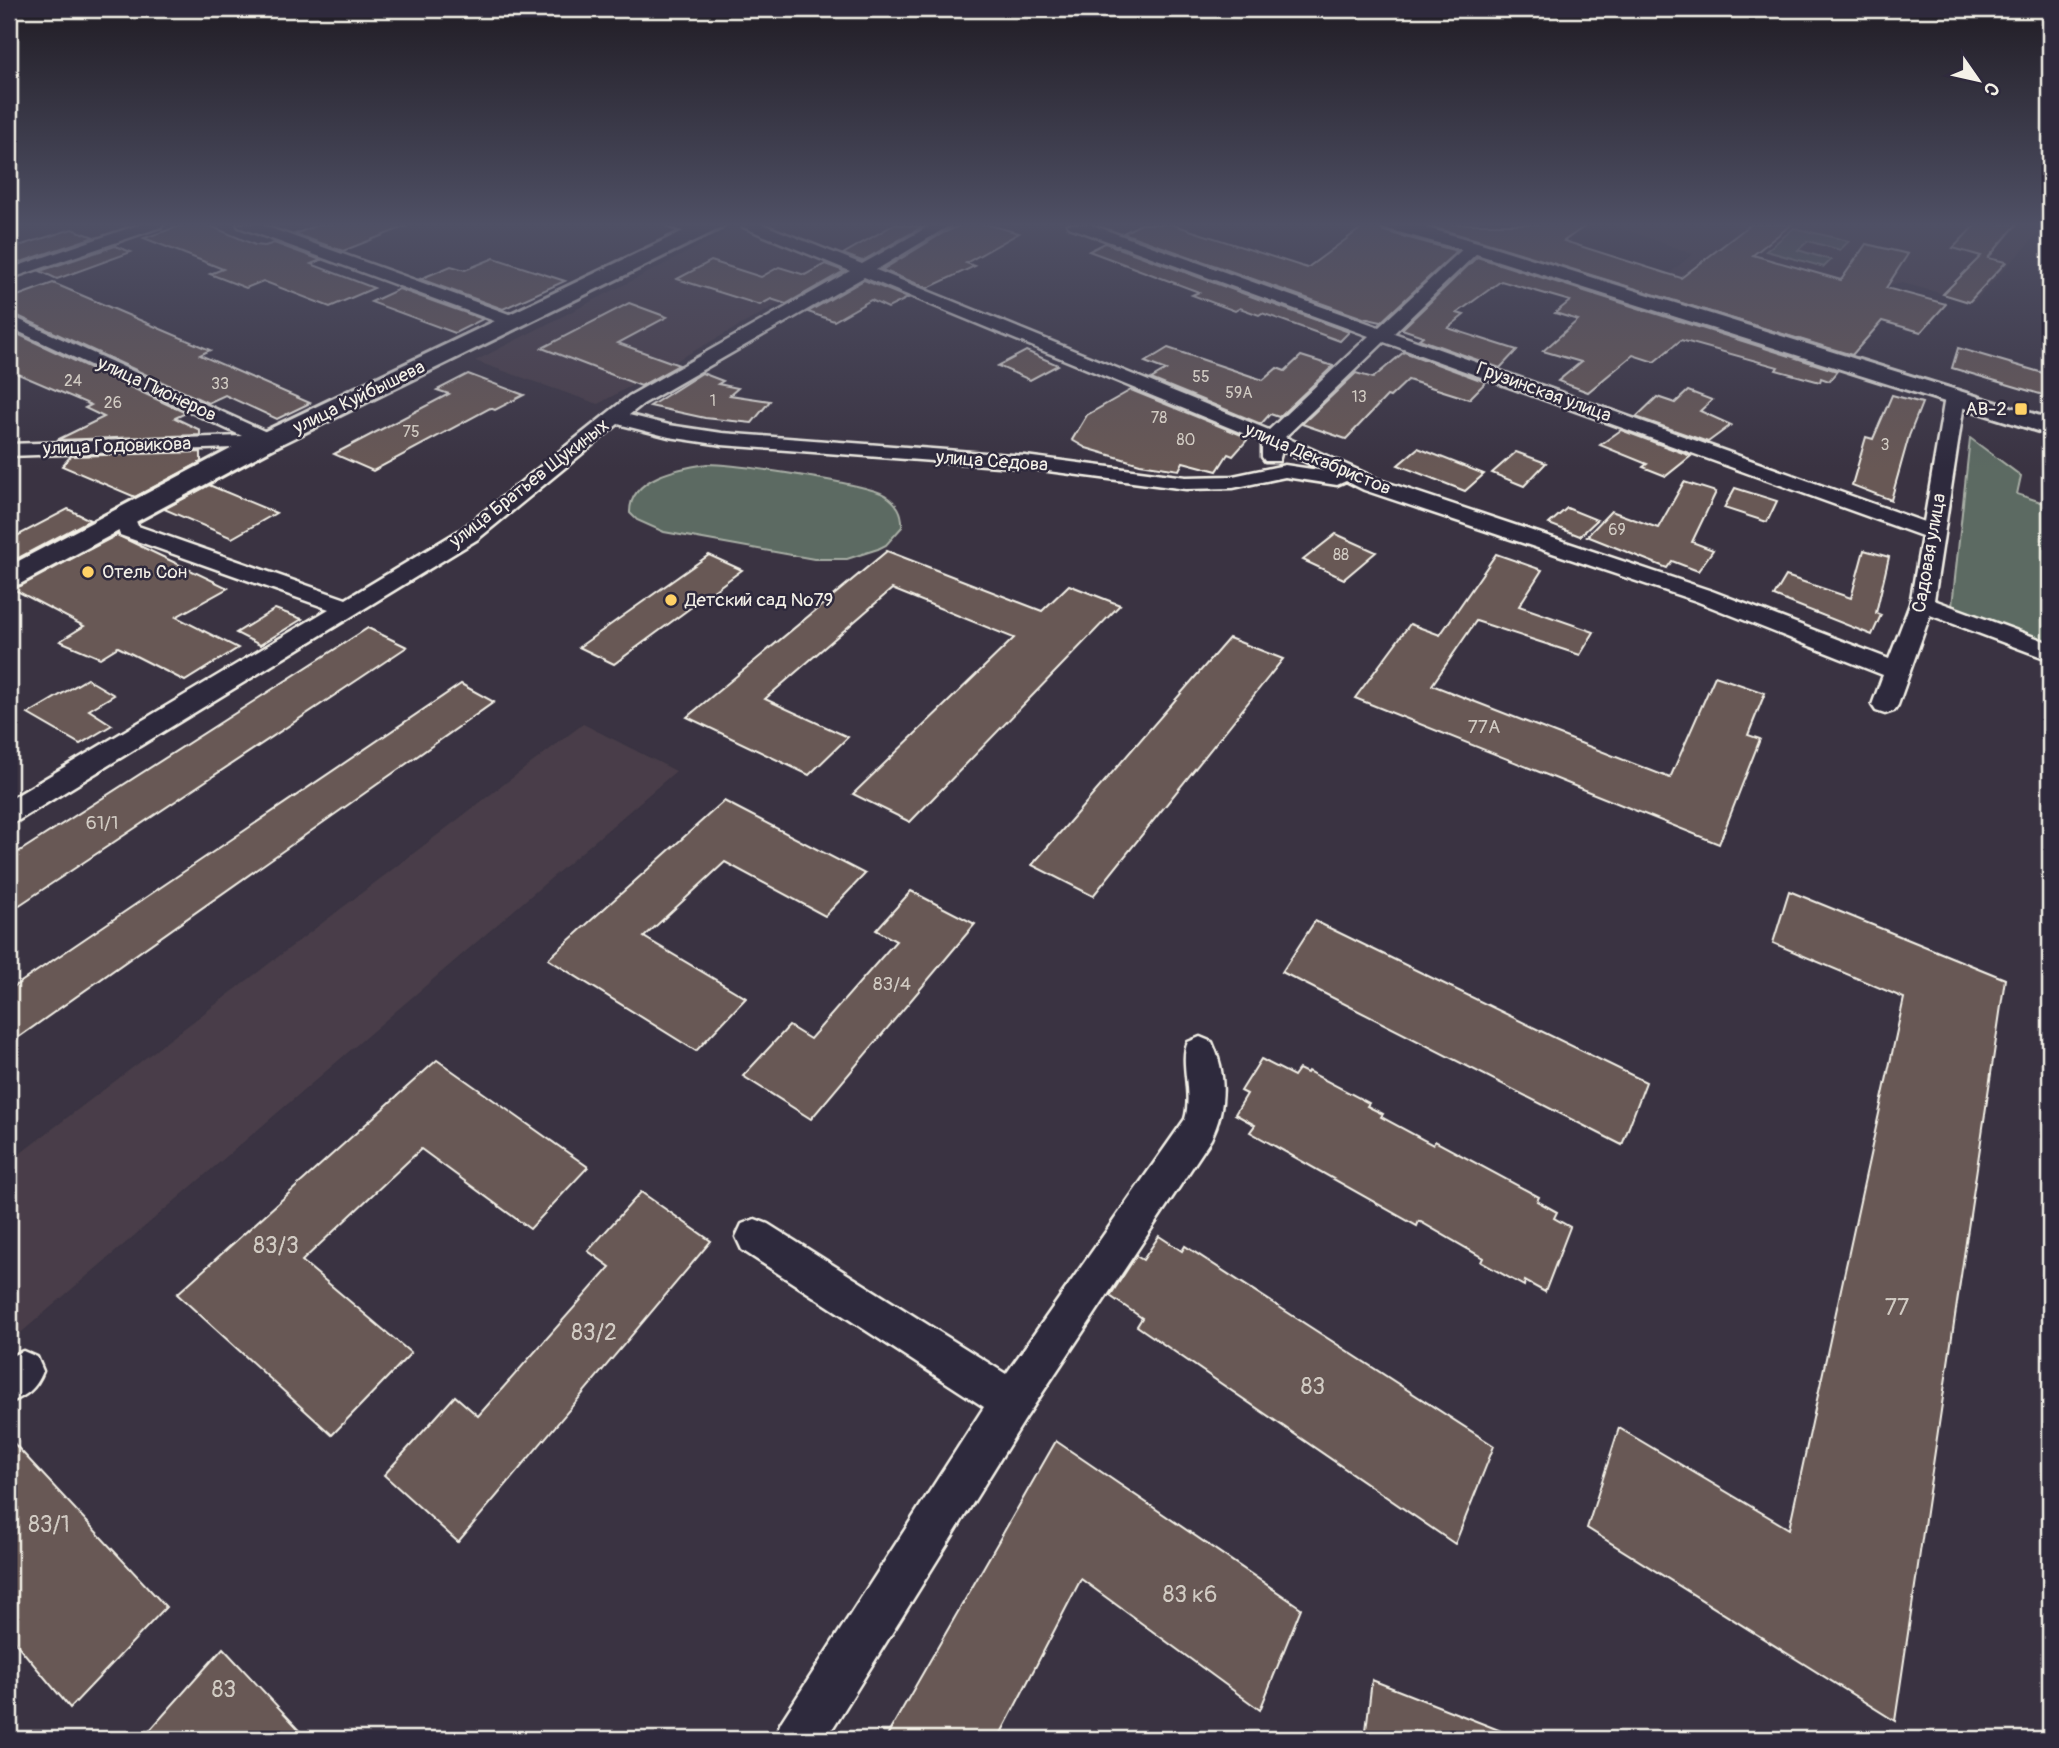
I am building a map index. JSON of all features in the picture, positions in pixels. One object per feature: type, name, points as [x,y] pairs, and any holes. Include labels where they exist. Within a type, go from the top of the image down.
[{"type":"street","points":[[469,306],[514,322]]},
{"type":"street","name":"улица Куйбышева","points":[[9,578],[268,440],[545,306]]},
{"type":"street","name":"улица Братьев Щукиных","points":[[14,803],[349,608],[470,534],[612,416],[800,306]]},
{"type":"street","name":"улица Декабристов","points":[[945,306],[1272,438],[1372,485],[1704,596],[1896,671]]},
{"type":"street","name":"Грузинская улица","points":[[1306,306],[1933,533]]},
{"type":"street","points":[[1285,471],[1272,458],[1272,438],[1413,306]]},
{"type":"street","points":[[1662,306],[2050,427]]},
{"type":"street","name":"улица Пионеров","points":[[9,320],[268,440]]},
{"type":"street","name":"Садовая улица","points":[[1885,705],[1922,604],[1955,397]]},
{"type":"street","name":"улица Седова","points":[[612,416],[669,431],[722,439],[1025,462],[1186,483],[1233,482],[1285,471],[1372,485]]},
{"type":"street","name":"улица Годовикова","points":[[9,450],[268,440]]},
{"type":"street","points":[[124,516],[128,530],[349,608]]},
{"type":"street","points":[[1922,604],[2050,652]]},
{"type":"street","points":[[798,1739],[1012,1401],[1199,1128],[1207,1109],[1206,1082],[1200,1052]]},
{"type":"street","points":[[755,1237],[1012,1401]]},
{"type":"shaded area","points":[[583,306],[776,306],[598,404],[475,361]]},
{"type":"shaded area","points":[[583,724],[676,771],[9,1343],[9,1162]]},
{"type":"green space","points":[[1970,438],[2021,476],[2017,494],[2050,505],[2050,644],[1952,606]]},
{"type":"green space","points":[[707,464],[799,475],[872,490],[893,501],[900,512],[902,527],[886,545],[878,549],[847,559],[814,559],[664,532],[637,520],[630,513],[632,501],[647,483],[671,472]]},
{"type":"building","points":[[9,306],[106,306],[210,350],[200,355],[310,403],[277,419],[225,395],[208,403],[9,312]]},
{"type":"building","points":[[381,306],[445,306],[483,319],[455,333]]},
{"type":"building","points":[[624,306],[636,306],[667,317],[618,343],[679,365],[641,386],[542,348]]},
{"type":"building","points":[[819,306],[861,306],[834,321],[808,312]]},
{"type":"building","points":[[1220,306],[1277,306],[1349,332],[1340,341],[1262,313],[1259,315],[1240,308],[1235,311]]},
{"type":"building","points":[[1328,306],[1399,306],[1381,322]]},
{"type":"building","points":[[1426,306],[1467,306],[1457,313],[1464,315],[1448,328],[1517,350],[1500,368],[1419,339],[1423,336],[1402,329]]},
{"type":"building","points":[[1564,306],[1630,306],[1837,371],[1829,381],[1821,378],[1820,382],[1776,370],[1778,367],[1681,340],[1654,362],[1633,355],[1588,392],[1558,381],[1581,362],[1543,351],[1578,320],[1555,313]]},
{"type":"building","points":[[1690,306],[1945,306],[1921,332],[1882,321],[1852,355]]},
{"type":"building","points":[[9,330],[186,413],[175,418],[200,430],[200,435],[57,440],[104,417],[85,408],[91,405],[9,370]]},
{"type":"building","points":[[1168,348],[1263,380],[1277,368],[1285,371],[1301,356],[1333,366],[1279,417],[1270,414],[1261,424],[1151,379],[1166,370],[1145,362]]},
{"type":"building","points":[[1958,348],[2050,375],[2050,397],[1952,368]]},
{"type":"building","points":[[1026,351],[1058,365],[1030,380],[998,366]]},
{"type":"building","points":[[1404,352],[1486,382],[1469,399],[1408,380],[1390,397],[1387,396],[1346,439],[1302,424],[1356,373],[1373,378]]},
{"type":"building","points":[[702,373],[723,381],[718,384],[738,388],[730,395],[770,401],[752,423],[705,418],[650,406]]},
{"type":"building","points":[[468,374],[524,395],[495,410],[490,408],[373,471],[334,454],[449,394],[437,390]]},
{"type":"building","points":[[1131,390],[1249,438],[1233,456],[1228,454],[1217,471],[1183,462],[1179,470],[1140,464],[1086,448],[1072,440],[1087,415]]},
{"type":"building","points":[[1688,391],[1712,400],[1700,411],[1731,425],[1708,442],[1636,417],[1657,397],[1675,403]]},
{"type":"building","points":[[1892,395],[1922,403],[1909,436],[1891,500],[1852,485],[1866,437],[1873,439]]},
{"type":"building","points":[[1621,430],[1691,456],[1666,476],[1643,467],[1647,464],[1600,445]]},
{"type":"building","points":[[1418,448],[1484,474],[1465,491],[1398,465]]},
{"type":"building","points":[[201,452],[201,462],[135,497],[62,466],[71,456]]},
{"type":"building","points":[[1516,452],[1546,463],[1524,486],[1492,473]]},
{"type":"building","points":[[1684,482],[1716,492],[1692,542],[1713,550],[1698,571],[1672,561],[1667,568],[1587,536],[1611,511],[1658,528]]},
{"type":"building","points":[[209,485],[276,513],[232,538],[164,509]]},
{"type":"building","points":[[1735,488],[1777,501],[1767,522],[1724,508]]},
{"type":"building","points":[[1567,508],[1597,520],[1580,536],[1549,524]]},
{"type":"building","points":[[68,509],[90,520],[9,563],[9,540]]},
{"type":"building","points":[[1336,534],[1376,552],[1344,579],[1303,560]]},
{"type":"building","points":[[117,535],[228,588],[176,617],[238,648],[185,681],[118,647],[100,658],[60,641],[84,626],[13,589]]},
{"type":"building","points":[[1864,550],[1889,557],[1876,613],[1881,615],[1872,635],[1774,596],[1786,576],[1851,598]]},
{"type":"building","points":[[887,551],[1042,611],[1069,585],[1120,605],[910,822],[853,794],[1014,638],[892,589],[765,699],[848,737],[809,775],[687,717]]},
{"type":"building","points":[[1496,554],[1542,570],[1519,606],[1594,632],[1580,655],[1476,621],[1432,685],[1670,778],[1715,676],[1765,693],[1748,735],[1760,739],[1719,844],[1355,698],[1410,624],[1440,635]]},
{"type":"building","points":[[709,555],[742,570],[614,664],[579,647]]},
{"type":"building","points":[[275,609],[302,619],[260,645],[236,633]]},
{"type":"building","points":[[368,628],[407,647],[9,912],[9,858]]},
{"type":"building","points":[[1229,638],[1283,659],[1093,896],[1032,865]]},
{"type":"building","points":[[87,679],[114,695],[89,710],[112,725],[80,744],[28,714]]},
{"type":"building","points":[[461,684],[494,702],[9,1044],[9,990]]},
{"type":"building","points":[[724,801],[865,874],[825,916],[725,862],[644,937],[746,998],[696,1051],[548,959]]},
{"type":"building","points":[[911,891],[975,924],[811,1119],[743,1076],[789,1026],[810,1039],[896,941],[876,930]]},
{"type":"building","points":[[1789,891],[2005,979],[1895,1721],[1587,1528],[1619,1428],[1789,1529],[1904,998],[1773,943]]},
{"type":"building","points":[[1315,921],[1646,1082],[1622,1145],[1282,972]]},
{"type":"building","points":[[1261,1059],[1294,1076],[1299,1069],[1307,1073],[1308,1071],[1369,1103],[1367,1106],[1383,1114],[1381,1117],[1433,1145],[1435,1141],[1539,1197],[1537,1201],[1557,1212],[1554,1218],[1570,1227],[1545,1292],[1525,1281],[1524,1286],[1481,1262],[1483,1258],[1419,1221],[1417,1226],[1250,1132],[1255,1125],[1235,1114],[1247,1094],[1241,1091]]},
{"type":"building","points":[[437,1060],[588,1167],[530,1229],[421,1149],[302,1261],[411,1353],[332,1435],[177,1294]]},
{"type":"building","points":[[641,1192],[711,1241],[458,1542],[384,1475],[455,1396],[478,1416],[610,1267],[588,1251]]},
{"type":"building","points":[[1159,1236],[1182,1251],[1185,1246],[1494,1446],[1455,1544],[1137,1326],[1142,1318],[1110,1296],[1136,1256],[1143,1260]]},
{"type":"building","points":[[9,1438],[166,1607],[70,1708],[9,1635]]},
{"type":"building","points":[[1056,1441],[1301,1608],[1260,1710],[1081,1579],[998,1739],[885,1739]]},
{"type":"building","points":[[223,1648],[308,1739],[142,1739]]},
{"type":"building","points":[[1372,1680],[1519,1738],[1519,1739],[1365,1739]]},
{"type":"place","name":"АВ-2","points":[[2021,409]]},
{"type":"place","name":"Отель Сон","points":[[88,572]]},
{"type":"place","name":"Детский сад №79","points":[[671,600]]}]
